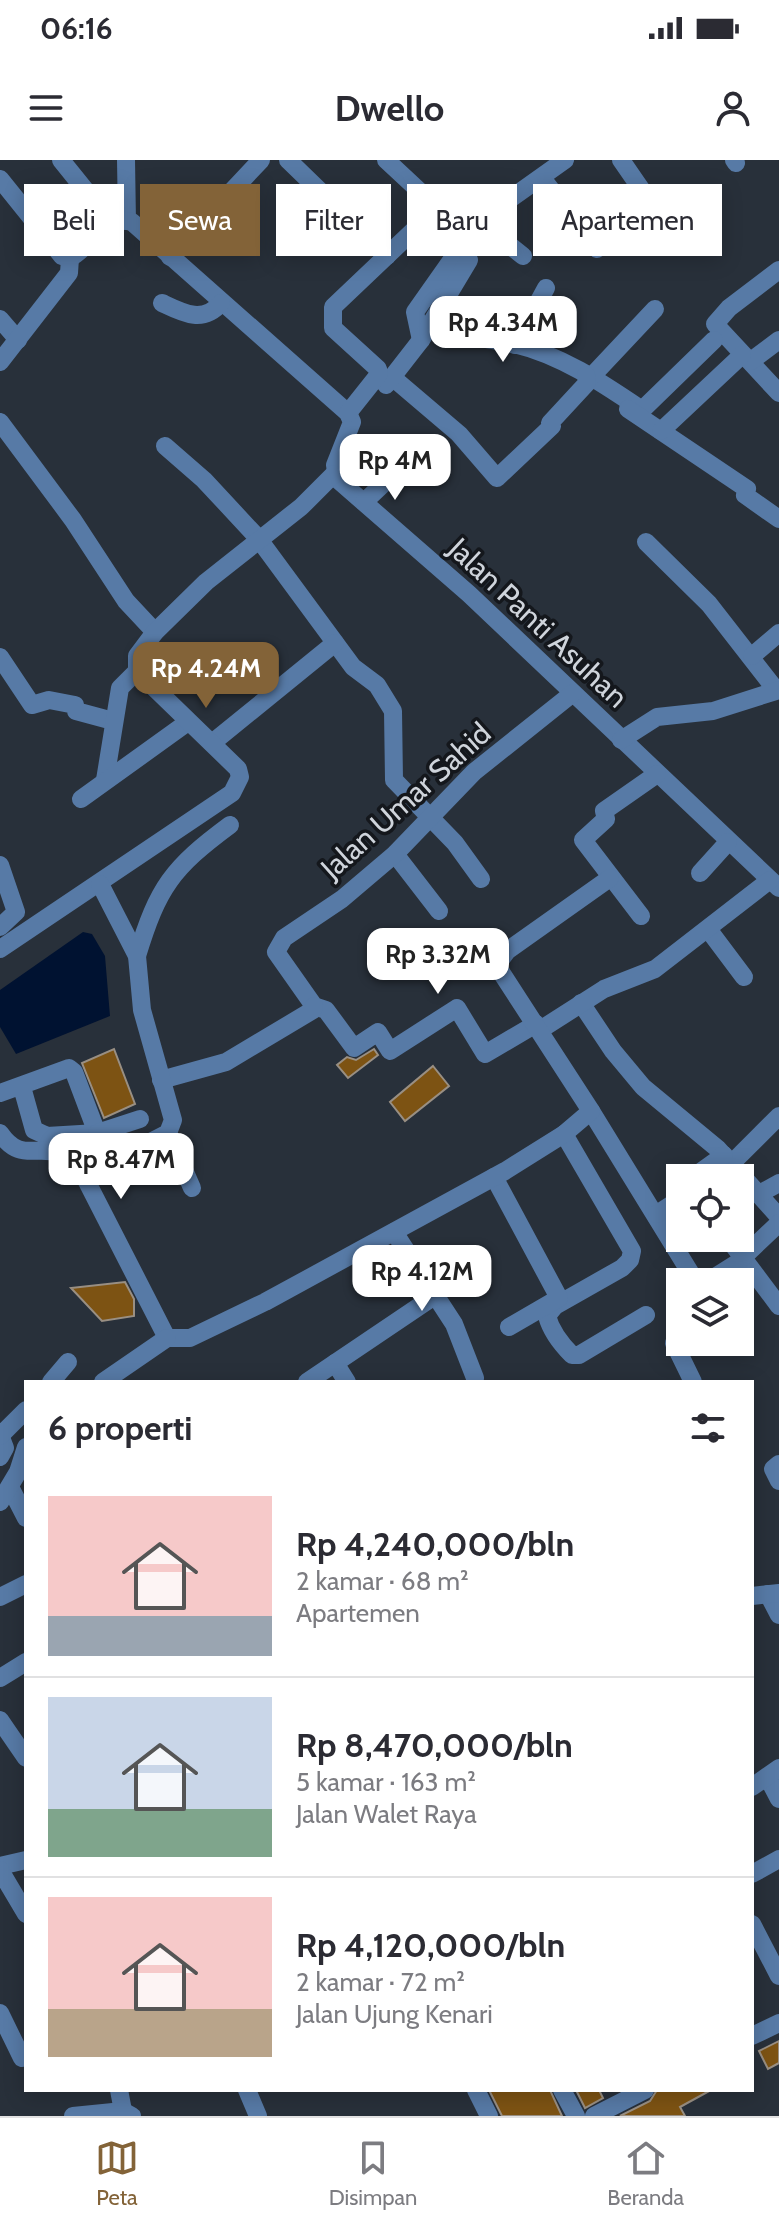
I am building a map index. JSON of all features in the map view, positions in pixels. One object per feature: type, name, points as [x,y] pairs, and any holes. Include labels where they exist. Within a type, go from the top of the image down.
[{"type":"street","points":[[61,160],[83,184]]},
{"type":"street","points":[[123,184],[126,160]]},
{"type":"street","points":[[170,257],[261,160]]},
{"type":"street","points":[[288,160],[313,184]]},
{"type":"street","points":[[386,160],[429,200],[434,211],[391,252]]},
{"type":"street","points":[[517,195],[565,160]]},
{"type":"street","points":[[621,160],[638,184]]},
{"type":"street","points":[[542,178],[547,184]]},
{"type":"street","points":[[0,179],[62,256],[70,258]]},
{"type":"street","points":[[124,225],[170,257],[350,418]]},
{"type":"street","points":[[517,251],[523,256]]},
{"type":"street","points":[[0,362],[69,273],[73,256]]},
{"type":"street","points":[[0,949],[232,793],[240,777],[238,769],[137,671],[137,656],[155,632],[258,538],[301,507],[334,474],[350,418],[379,374],[376,366],[333,328],[333,307],[387,256]]},
{"type":"street","points":[[424,335],[415,312],[454,256]]},
{"type":"street","points":[[350,418],[392,377],[424,335],[469,260]]},
{"type":"street","points":[[779,270],[729,308],[715,324],[779,393]]},
{"type":"street","points":[[515,345],[546,288]]},
{"type":"street","points":[[162,303],[203,316],[212,313],[221,303]]},
{"type":"street","points":[[392,377],[459,434],[497,478],[552,426],[550,423],[589,377],[655,309]]},
{"type":"street","points":[[0,319],[18,340]]},
{"type":"street","points":[[424,335],[515,345],[589,377],[642,410],[714,340]]},
{"type":"street","points":[[661,431],[746,358],[779,340]]},
{"type":"street","points":[[589,377],[661,431],[747,489],[745,495],[779,519]]},
{"type":"street","points":[[0,422],[73,520],[126,601],[155,632]]},
{"type":"street","points":[[165,446],[204,480],[258,538],[359,673],[374,681],[393,711],[394,780],[455,843],[481,879]]},
{"type":"street","points":[[364,502],[398,470]]},
{"type":"street","name":"Jalan Panti Asuhan","points":[[334,474],[573,693],[774,884]]},
{"type":"street","points":[[621,740],[657,717],[713,711],[778,690],[709,604],[646,542]]},
{"type":"street","points":[[752,656],[779,633]]},
{"type":"street","points":[[212,743],[335,643]]},
{"type":"street","points":[[0,657],[32,705],[49,700],[75,705],[76,711],[113,721]]},
{"type":"street","points":[[105,780],[120,688],[137,671]]},
{"type":"street","name":"Jalan Umar Sahid","points":[[314,1006],[281,961],[277,949],[284,938],[342,899],[395,854],[474,772],[573,693]]},
{"type":"street","points":[[81,799],[188,722]]},
{"type":"street","points":[[641,916],[583,840],[606,819],[604,811],[657,774]]},
{"type":"street","points":[[137,956],[159,892],[198,849],[230,825]]},
{"type":"street","points":[[700,873],[728,842]]},
{"type":"street","points":[[395,854],[439,911]]},
{"type":"street","points":[[0,865],[16,912],[0,927]]},
{"type":"street","points":[[610,878],[500,957],[499,969],[657,1214],[688,1268]]},
{"type":"street","points":[[84,1176],[168,1133],[173,1120],[142,1010],[137,956],[100,884]]},
{"type":"street","points":[[161,1080],[226,1062],[313,1010],[314,1006],[326,1010],[354,1048],[378,1032],[390,1051],[457,1008],[485,1054],[604,989],[655,969],[774,884]]},
{"type":"street","points":[[708,929],[744,977]]},
{"type":"street","points":[[581,1003],[613,1051],[643,1087],[728,1159],[761,1193],[779,1220],[726,1268]]},
{"type":"street","points":[[0,1093],[22,1087],[53,1071],[69,1068],[74,1072],[97,1133]]},
{"type":"street","points":[[22,1087],[34,1130],[57,1144],[84,1176],[167,1338]]},
{"type":"street","points":[[115,1379],[167,1338],[190,1338],[205,1331],[394,1232],[499,1174],[564,1134],[591,1111]]},
{"type":"street","points":[[719,1164],[779,1116]]},
{"type":"street","points":[[0,1133],[18,1150],[57,1144],[140,1119]]},
{"type":"street","points":[[168,1133],[192,1188]]},
{"type":"street","points":[[564,1134],[632,1251],[630,1260],[622,1268],[555,1306],[547,1316],[572,1355],[590,1351],[646,1315]]},
{"type":"street","points":[[499,1174],[573,1295]]},
{"type":"street","points":[[499,1174],[559,1298],[509,1327]]},
{"type":"street","points":[[761,1193],[779,1183]]},
{"type":"street","points":[[657,1214],[666,1208]]},
{"type":"street","points":[[394,1232],[454,1324],[475,1378]]},
{"type":"street","points":[[739,1252],[779,1306]]},
{"type":"street","points":[[310,1380],[436,1295]]},
{"type":"street","points":[[680,1356],[692,1380]]},
{"type":"street","points":[[53,1380],[68,1362]]},
{"type":"street","points":[[335,1363],[346,1380]]},
{"type":"street","points":[[24,1415],[10,1447],[5,1495],[24,1516]]},
{"type":"street","points":[[779,1464],[773,1469],[779,1481]]},
{"type":"street","points":[[0,1597],[24,1585]]},
{"type":"street","points":[[766,1594],[779,1615]]},
{"type":"street","points":[[0,1678],[24,1663]]},
{"type":"street","points":[[0,1720],[24,1755]]},
{"type":"street","points":[[766,1778],[779,1799]]},
{"type":"street","points":[[754,1873],[779,1859]]},
{"type":"street","points":[[24,1861],[0,1868],[24,1910]]},
{"type":"street","points":[[754,1928],[779,1976]]},
{"type":"street","points":[[0,2013],[22,2058]]},
{"type":"street","points":[[754,2035],[779,2023]]},
{"type":"street","points":[[73,2116],[127,2114],[120,2092]]},
{"type":"street","points":[[248,2092],[258,2116]]},
{"type":"street","points":[[477,2092],[489,2116]]},
{"type":"street","points":[[563,2092],[576,2116]]},
{"type":"street","points":[[597,2115],[641,2092]]},
{"type":"water","points":[[83,932],[92,934],[105,956],[110,1016],[16,1054],[0,1027],[0,990]]},
{"type":"building","points":[[114,1049],[135,1104],[104,1118],[82,1063]]},
{"type":"building","points":[[374,1049],[378,1055],[348,1078],[337,1065],[347,1057],[356,1060]]},
{"type":"building","points":[[433,1066],[449,1086],[405,1121],[390,1102]]},
{"type":"building","points":[[125,1282],[134,1299],[134,1316],[102,1321],[71,1288]]},
{"type":"building","points":[[779,2041],[779,2063],[768,2069],[759,2051]]},
{"type":"building","points":[[490,2092],[551,2092],[562,2116],[502,2116]]},
{"type":"building","points":[[577,2092],[600,2092],[603,2098],[585,2108]]},
{"type":"building","points":[[656,2092],[707,2092],[680,2107],[685,2116],[620,2116],[650,2101]]}]
